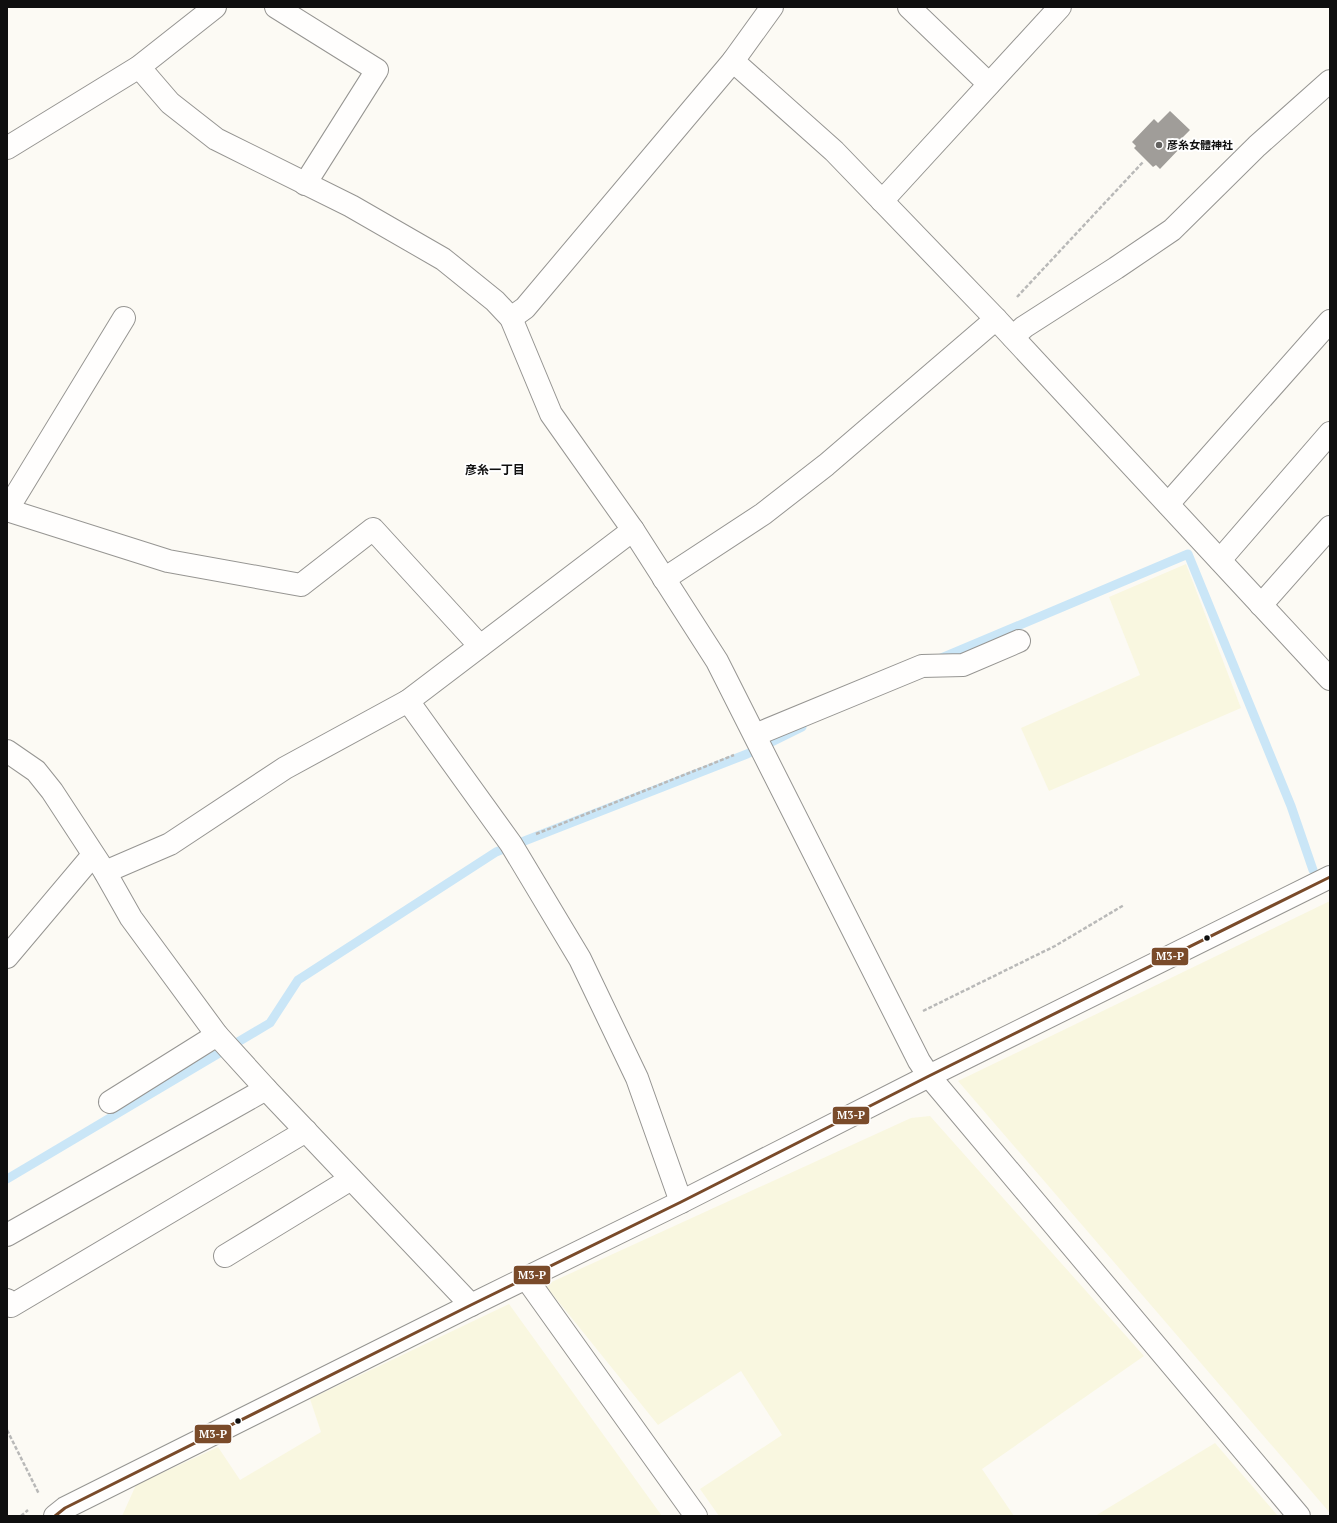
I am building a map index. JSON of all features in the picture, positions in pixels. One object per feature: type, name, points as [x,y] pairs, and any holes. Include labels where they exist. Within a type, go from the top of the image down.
[{"type":"street","points":[[7,148],[139,67],[214,7]]},
{"type":"street","points":[[276,7],[377,70],[305,184]]},
{"type":"street","points":[[511,318],[525,308],[733,61],[772,7]]},
{"type":"street","points":[[909,7],[989,84]]},
{"type":"street","points":[[882,201],[1060,7]]},
{"type":"street","points":[[733,61],[834,151],[1013,337],[1330,679]]},
{"type":"street","points":[[139,67],[170,103],[216,139],[351,206],[443,259],[495,301],[511,318],[551,414],[633,530],[717,661],[919,1061],[929,1076],[1299,1516]]},
{"type":"street","points":[[1013,337],[1024,327],[1172,230],[1257,146],[1330,81]]},
{"type":"street","points":[[124,318],[7,510],[168,561],[301,585],[373,529],[480,646]]},
{"type":"street","points":[[664,580],[763,514],[826,465],[996,319]]},
{"type":"street","points":[[1168,504],[1330,321]]},
{"type":"street","points":[[1220,560],[1330,433]]},
{"type":"street","points":[[1261,605],[1330,527]]},
{"type":"street","points":[[7,957],[99,864],[170,844],[285,768],[408,701],[633,530]]},
{"type":"street","points":[[757,740],[922,666],[963,664],[1019,641]]},
{"type":"street","points":[[408,701],[511,844],[580,959],[637,1078],[681,1202]]},
{"type":"street","points":[[7,751],[36,771],[52,791],[99,864],[131,918],[217,1035],[266,1089],[471,1305]]},
{"type":"street","points":[[64,1513],[471,1305],[681,1202],[929,1076],[1330,877]]},
{"type":"street","points":[[110,1102],[217,1035]]},
{"type":"street","points":[[7,1235],[266,1089]]},
{"type":"street","points":[[7,1300],[11,1306],[306,1131]]},
{"type":"street","points":[[224,1256],[351,1178]]},
{"type":"street","points":[[526,1278],[696,1516]]},
{"type":"path","points":[[996,319],[1143,162]]},
{"type":"path","points":[[511,844],[757,740]]},
{"type":"path","points":[[900,1023],[1055,946],[1124,905]]},
{"type":"path","points":[[7,1430],[41,1498]]},
{"type":"shaded area","points":[[1186,564],[1241,708],[1049,791],[1021,728],[1140,675],[1109,597]]},
{"type":"shaded area","points":[[1330,901],[1330,1513],[958,1081]]},
{"type":"shaded area","points":[[930,1116],[1144,1356],[982,1469],[1014,1516],[719,1516],[700,1489],[782,1435],[741,1371],[658,1425],[545,1285],[911,1118]]},
{"type":"shaded area","points":[[509,1304],[662,1516],[122,1516],[136,1485],[218,1447],[240,1480],[321,1432],[310,1399]]},
{"type":"shaded area","points":[[1215,1443],[1278,1516],[1095,1516]]},
{"type":"building","points":[[1170,111],[1190,130],[1178,142],[1182,146],[1160,169],[1156,165],[1153,167],[1134,148],[1136,146],[1132,142],[1154,119],[1158,123]]},
{"type":"waterway","points":[[939,659],[1188,554],[1291,806],[1313,870]]},
{"type":"waterway","points":[[7,1179],[270,1023],[298,980],[496,852],[747,754],[802,727]]},
{"type":"transit line","name":"M3-P","points":[[55,1516],[65,1508],[1330,877]]},
{"type":"place","name":"彦糸女體神社","points":[[1159,145]]},
{"type":"district","name":"彦糸一丁目","points":[[495,470]]}]
